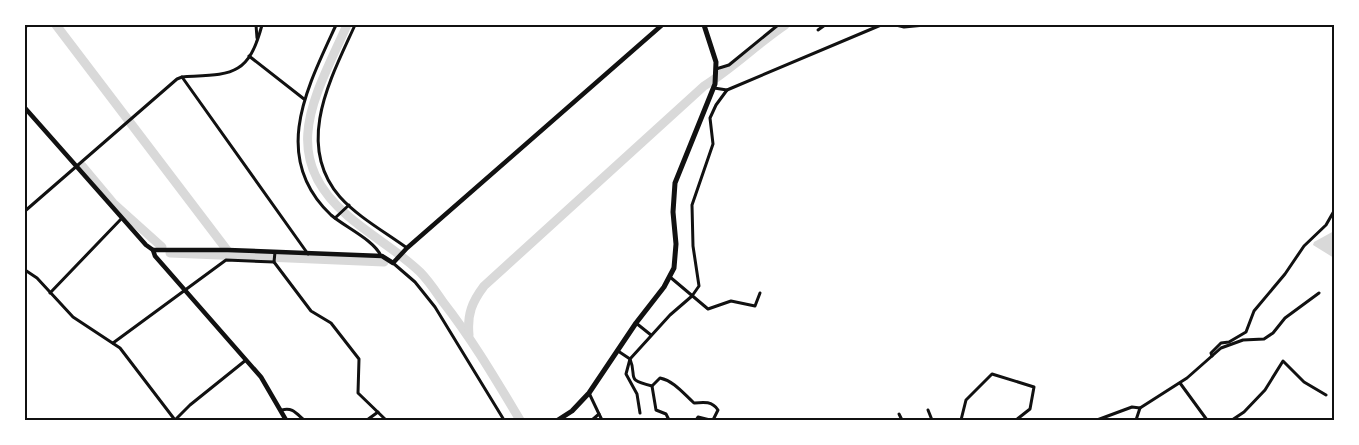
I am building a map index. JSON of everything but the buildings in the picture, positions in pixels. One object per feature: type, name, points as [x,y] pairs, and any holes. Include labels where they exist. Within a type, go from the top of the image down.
[{"type":"main road","points":[[25,108],[146,245],[153,250],[228,250],[309,255],[382,256],[394,262],[406,248],[662,25]]},
{"type":"main road","points":[[559,420],[572,411],[589,393],[636,323],[670,277],[675,258],[673,212],[675,183],[715,86],[716,71],[704,25]]},
{"type":"main road","points":[[153,250],[155,256],[261,377],[282,410],[286,420]]},
{"type":"street","points":[[256,25],[258,38]]},
{"type":"street","points":[[25,211],[182,77],[230,73],[243,66],[250,56],[262,25]]},
{"type":"street","points":[[336,25],[304,99],[297,147],[300,167],[309,187],[336,218],[373,246],[382,256]]},
{"type":"street","points":[[355,25],[330,82],[317,129],[319,155],[325,173],[335,190],[348,205],[406,248]]},
{"type":"street","points":[[716,71],[729,65],[778,25]]},
{"type":"street","points":[[818,30],[825,25]]},
{"type":"street","points":[[640,414],[637,394],[626,374],[630,359],[650,335],[692,296],[699,282],[693,246],[692,206],[713,144],[710,118],[716,105],[727,90],[881,25]]},
{"type":"street","points":[[896,25],[904,27],[925,25]]},
{"type":"street","points":[[250,56],[304,99]]},
{"type":"street","points":[[182,77],[307,249],[309,255]]},
{"type":"street","points":[[715,86],[727,90]]},
{"type":"street","points":[[336,218],[348,205]]},
{"type":"street","points":[[1212,356],[1211,353],[1216,346],[1229,342],[1250,328],[1254,311],[1285,274],[1304,246],[1326,225],[1334,211]]},
{"type":"street","points":[[50,293],[122,218]]},
{"type":"street","points":[[275,253],[274,261],[311,311],[331,323],[359,359],[356,390],[386,420]]},
{"type":"street","points":[[113,343],[226,260],[274,261]]},
{"type":"street","points":[[394,262],[415,282],[435,307],[504,420]]},
{"type":"street","points":[[25,270],[37,278],[73,317],[122,350],[146,385],[176,420],[190,405],[246,360]]},
{"type":"street","points":[[670,277],[708,309],[731,301],[755,306],[760,293]]},
{"type":"street","points":[[1097,420],[1132,407],[1140,408],[1180,383],[1222,348],[1243,340],[1259,339],[1268,336],[1277,329],[1285,318],[1319,293]]},
{"type":"street","points":[[636,323],[650,335]]},
{"type":"street","points":[[618,350],[630,359],[631,374],[635,380],[652,386]]},
{"type":"street","points":[[1232,420],[1244,412],[1265,390],[1283,361],[1304,382],[1326,395]]},
{"type":"street","points":[[961,420],[966,400],[992,374],[1034,387],[1030,408],[1016,420]]},
{"type":"street","points":[[652,386],[660,378],[664,379],[675,385],[694,403],[709,403],[716,406],[718,410],[714,420]]},
{"type":"street","points":[[1180,383],[1206,420]]},
{"type":"street","points":[[652,386],[656,410],[666,414],[669,420]]},
{"type":"street","points":[[589,393],[602,420]]},
{"type":"street","points":[[282,410],[288,408],[293,410],[304,420]]},
{"type":"street","points":[[1136,420],[1140,408]]},
{"type":"street","points":[[928,410],[932,420]]},
{"type":"street","points":[[367,420],[378,412]]},
{"type":"street","points":[[592,420],[599,414]]},
{"type":"street","points":[[899,414],[902,420]]},
{"type":"street","points":[[696,420],[698,418],[710,420]]},
{"type":"shaded area","points":[[1334,231],[1334,258],[1313,245],[1314,242]]},
{"type":"waterway","points":[[56,25],[230,254]]},
{"type":"waterway","points":[[347,25],[324,76],[309,124],[308,147],[313,170],[326,193],[348,216],[403,257],[426,279],[474,345],[520,420]]},
{"type":"waterway","points":[[469,335],[471,309],[476,297],[484,286],[704,86],[785,25]]},
{"type":"waterway","points":[[82,166],[113,203],[162,247]]},
{"type":"waterway","points":[[170,253],[384,262]]}]
